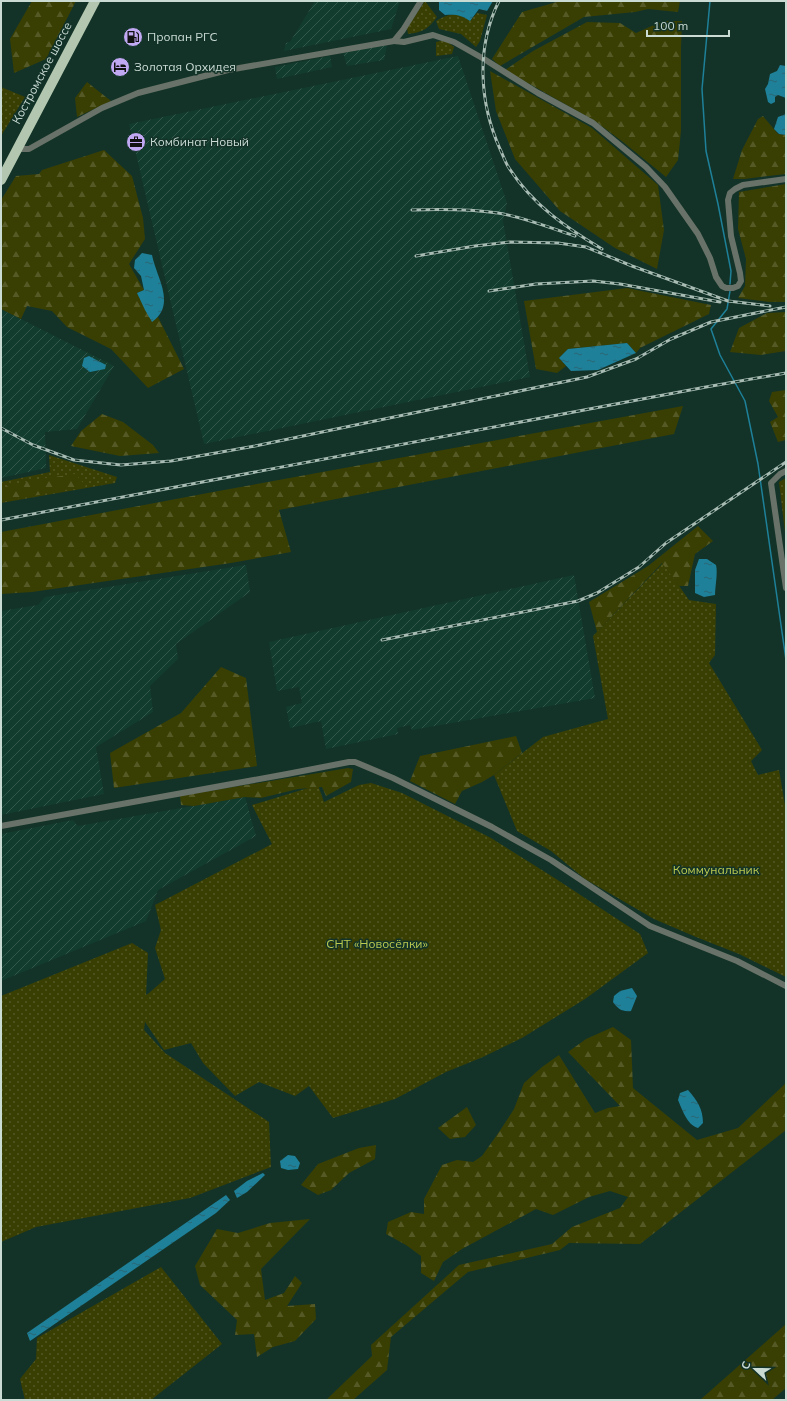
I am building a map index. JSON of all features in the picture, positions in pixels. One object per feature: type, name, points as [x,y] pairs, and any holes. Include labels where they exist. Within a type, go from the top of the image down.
[{"type":"highway","name":"Костромское шоссе","points":[[1,180],[95,1]]},
{"type":"street","points":[[394,41],[421,1]]},
{"type":"street","points":[[17,149],[29,149],[102,108],[128,96],[150,89],[228,70],[394,41],[404,42],[433,35],[454,42],[538,93],[593,124],[646,167],[665,187],[698,234],[710,258],[716,277],[726,288],[738,286],[740,281],[740,273],[732,236],[728,200],[730,193],[743,185],[786,179]]},
{"type":"street","points":[[786,471],[780,474],[771,483],[786,588]]},
{"type":"street","points":[[1,826],[355,762],[393,778],[492,827],[551,860],[650,926],[737,961],[786,986]]},
{"type":"shaded area","points":[[315,1],[400,1],[391,29],[284,51],[286,43],[290,42]]},
{"type":"shaded area","points":[[387,45],[384,60],[347,66],[343,53]]},
{"type":"shaded area","points":[[330,56],[332,67],[277,79],[275,67]]},
{"type":"shaded area","points":[[458,56],[507,203],[503,221],[530,377],[204,444],[129,124]]},
{"type":"shaded area","points":[[1,309],[114,366],[77,429],[45,432],[46,468],[1,478]]},
{"type":"shaded area","points":[[246,565],[250,592],[176,644],[178,659],[150,686],[153,712],[96,747],[104,794],[1,815],[1,611],[38,605],[45,597]]},
{"type":"shaded area","points":[[574,575],[595,698],[412,730],[410,725],[397,728],[398,734],[326,749],[321,721],[290,728],[286,707],[302,703],[299,687],[277,691],[269,642]]},
{"type":"shaded area","points":[[245,797],[256,836],[158,890],[146,921],[1,981],[1,834],[73,820],[78,826]]},
{"type":"green space","points":[[32,1],[76,1],[46,59],[14,73],[10,39]]},
{"type":"green space","points":[[425,1],[437,17],[425,29],[408,34],[407,28]]},
{"type":"green space","points":[[560,1],[680,1],[678,12],[648,9],[635,12],[584,17],[500,66],[492,59],[522,12]]},
{"type":"green space","points":[[477,13],[487,15],[480,41],[476,47],[461,34],[439,29],[436,21],[445,16],[457,15],[470,21]]},
{"type":"green space","points":[[663,21],[682,21],[681,131],[678,160],[666,177],[595,121],[505,70],[533,51],[587,22],[620,23],[636,33]]},
{"type":"green space","points":[[445,40],[454,47],[452,54],[436,56],[436,42]]},
{"type":"green space","points":[[490,71],[592,128],[658,185],[664,230],[657,269],[615,248],[560,211],[515,159],[496,111]]},
{"type":"green space","points":[[87,82],[111,101],[77,117],[75,98]]},
{"type":"green space","points":[[1,87],[25,97],[1,136]]},
{"type":"green space","points":[[763,116],[778,134],[786,135],[786,174],[733,179],[742,150],[758,119]]},
{"type":"green space","points":[[104,150],[132,176],[143,218],[145,239],[129,264],[144,290],[137,293],[152,321],[158,317],[184,369],[148,388],[111,349],[67,327],[52,311],[27,306],[21,319],[1,309],[1,200],[16,176],[39,174],[42,170]]},
{"type":"green space","points":[[786,184],[786,302],[769,302],[738,298],[745,286],[746,259],[738,229],[739,192]]},
{"type":"green space","points":[[627,288],[711,305],[709,314],[640,348],[636,353],[627,343],[568,349],[559,358],[566,366],[557,373],[536,369],[524,301]]},
{"type":"green space","points":[[786,312],[786,351],[761,355],[730,352],[739,328],[767,313]]},
{"type":"green space","points":[[786,390],[786,440],[778,442],[770,422],[778,417],[769,401],[772,392]]},
{"type":"green space","points":[[683,406],[674,434],[279,510],[291,552],[231,563],[32,592],[1,594],[1,532]]},
{"type":"green space","points":[[102,414],[123,422],[153,445],[159,453],[120,456],[71,446],[81,431]]},
{"type":"green space","points":[[49,455],[117,477],[115,483],[1,503],[1,482],[50,472]]},
{"type":"green space","points":[[75,474],[86,486],[1,502],[1,488],[39,479]]},
{"type":"green space","points":[[786,478],[786,541],[779,482]]},
{"type":"green space","points":[[698,526],[713,541],[695,554],[688,586],[679,586],[662,563],[597,632],[589,602],[648,566]]},
{"type":"green space","name":"Коммунальник","points":[[663,563],[689,600],[716,604],[715,655],[709,663],[762,750],[751,761],[758,775],[779,770],[786,811],[786,977],[739,954],[654,919],[585,879],[551,851],[517,831],[494,775],[543,737],[608,719],[593,636]]},
{"type":"green space","points":[[221,667],[246,678],[257,766],[114,788],[110,753],[181,713]]},
{"type":"green space","points":[[516,736],[522,753],[494,775],[462,791],[455,804],[410,781],[420,756]]},
{"type":"green space","points":[[348,768],[353,769],[351,782],[326,796],[322,787],[298,789],[261,798],[245,797],[194,806],[181,805],[180,796]]},
{"type":"green space","name":"СНТ «Новосёлки»","points":[[371,783],[402,793],[491,838],[640,934],[648,953],[585,999],[522,1038],[483,1057],[446,1072],[395,1099],[333,1118],[309,1086],[295,1096],[259,1082],[235,1096],[203,1063],[191,1043],[164,1050],[145,1022],[144,1030],[165,1053],[269,1122],[271,1167],[190,1198],[36,1227],[1,1242],[1,996],[132,943],[148,953],[146,995],[165,979],[155,948],[161,930],[155,905],[272,844],[252,805],[318,785],[324,802],[359,785]]},
{"type":"green space","points":[[613,1027],[631,1040],[633,1088],[697,1140],[738,1128],[786,1083],[786,1130],[640,1244],[569,1243],[560,1250],[468,1272],[391,1337],[387,1370],[353,1400],[326,1400],[372,1356],[371,1345],[459,1265],[552,1244],[572,1227],[620,1208],[628,1197],[610,1191],[589,1197],[553,1215],[536,1209],[462,1249],[443,1262],[434,1281],[421,1273],[421,1256],[406,1245],[386,1234],[388,1222],[411,1212],[424,1214],[424,1199],[442,1165],[457,1160],[473,1162],[482,1156],[514,1109],[524,1083],[542,1067],[559,1055],[595,1113],[608,1108],[620,1106],[568,1052],[586,1039]]},
{"type":"green space","points":[[467,1107],[476,1125],[465,1137],[450,1139],[438,1128]]},
{"type":"green space","points":[[376,1145],[375,1159],[349,1173],[331,1190],[318,1195],[301,1185],[318,1164],[359,1148]]},
{"type":"green space","points":[[310,1219],[261,1269],[265,1300],[284,1293],[295,1276],[302,1283],[287,1306],[315,1304],[316,1319],[295,1341],[273,1347],[257,1357],[254,1334],[235,1335],[237,1320],[200,1285],[195,1266],[217,1229],[238,1233],[270,1223]]},
{"type":"green space","points":[[161,1267],[222,1344],[151,1400],[25,1400],[20,1379],[36,1359],[37,1338]]},
{"type":"green space","points":[[786,1324],[786,1388],[772,1400],[700,1400]]},
{"type":"water","points":[[439,1],[493,1],[487,11],[479,9],[470,21],[458,15],[445,15],[439,10]]},
{"type":"water","points":[[780,65],[786,66],[786,98],[778,95],[775,97],[775,102],[771,104],[768,102],[765,89],[768,84],[770,74],[777,71]]},
{"type":"water","points":[[786,114],[786,135],[779,134],[774,129],[778,117]]},
{"type":"water","points":[[142,253],[152,255],[163,290],[163,307],[159,315],[152,322],[137,293],[144,290],[141,276],[134,268],[135,260]]},
{"type":"water","points":[[627,343],[636,353],[598,370],[571,371],[559,358],[568,349]]},
{"type":"water","points":[[89,356],[106,365],[105,369],[90,372],[82,366],[84,358]]},
{"type":"water","points":[[699,559],[707,559],[716,565],[717,576],[715,595],[704,597],[695,593],[695,570]]},
{"type":"water","points":[[632,988],[637,996],[631,1011],[620,1010],[613,1002],[614,996],[620,991]]},
{"type":"water","points":[[688,1090],[697,1101],[701,1109],[703,1123],[698,1128],[691,1124],[688,1120],[678,1100],[680,1093]]},
{"type":"water","points":[[288,1155],[295,1156],[300,1163],[298,1169],[288,1170],[281,1168],[280,1161]]},
{"type":"water","points":[[263,1173],[265,1175],[247,1192],[237,1198],[234,1191],[247,1181]]},
{"type":"water","points":[[226,1195],[230,1200],[216,1213],[30,1341],[27,1333]]},
{"type":"waterway","points":[[710,1],[702,89],[706,151],[731,271],[730,284]]},
{"type":"waterway","points":[[730,291],[727,309],[711,329],[720,355],[745,401],[758,464],[786,660]]},
{"type":"railway","points":[[499,1],[486,37],[483,75],[484,94],[488,113],[500,149],[508,166],[518,181],[539,204],[575,232],[602,249]]},
{"type":"railway","points":[[412,210],[434,209],[498,213],[527,220],[575,236]]},
{"type":"railway","points":[[416,256],[510,242],[558,243],[586,247],[632,266],[728,301],[770,306]]},
{"type":"railway","points":[[489,291],[536,284],[593,281],[620,284],[720,302]]},
{"type":"railway","points":[[1,428],[33,445],[74,460],[121,465],[171,461],[255,446],[587,377],[636,359],[671,339],[711,322],[786,307]]},
{"type":"railway","points":[[1,520],[786,373]]},
{"type":"railway","points":[[382,640],[578,601],[597,593],[639,567],[666,543],[786,462]]},
{"type":"place","name":"Пропан РГС","points":[[133,37]]},
{"type":"place","name":"Золотая Орхидея","points":[[120,67]]},
{"type":"place","name":"Комбинат Новый","points":[[136,142]]}]
